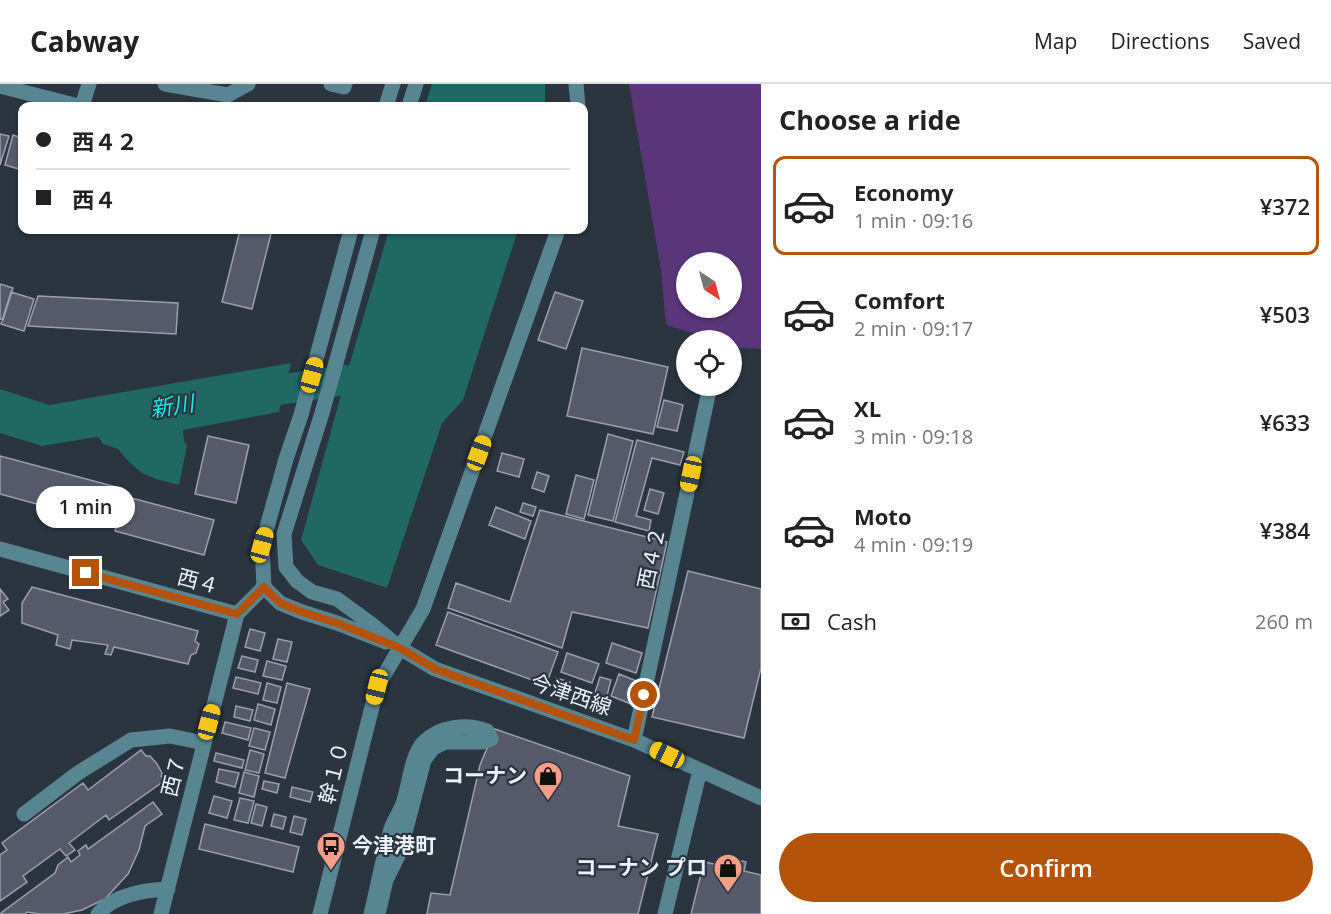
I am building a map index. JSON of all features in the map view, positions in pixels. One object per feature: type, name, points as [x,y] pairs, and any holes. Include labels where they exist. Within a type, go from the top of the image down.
[{"type":"street","points":[[82,102],[89,84]]},
{"type":"street","points":[[165,84],[228,95],[248,84]]},
{"type":"street","points":[[331,84],[344,87],[345,84]]},
{"type":"street","points":[[387,102],[393,84]]},
{"type":"street","points":[[410,102],[416,84]]},
{"type":"street","points":[[576,84],[578,102]]},
{"type":"street","points":[[0,86],[64,102]]},
{"type":"street","points":[[350,234],[301,414],[262,545],[264,587],[280,603],[400,648]]},
{"type":"street","points":[[372,234],[322,413],[284,534],[286,567],[297,581],[312,592],[337,599],[400,648]]},
{"type":"street","name":"幹１０","points":[[320,914],[377,687],[423,609],[557,234]]},
{"type":"street","name":"西４２","points":[[634,740],[708,396]]},
{"type":"street","name":"西４","points":[[0,549],[237,614],[264,587]]},
{"type":"street","name":"西７","points":[[161,914],[237,614]]},
{"type":"street","name":"今津西線","points":[[400,648],[435,669],[634,740],[761,798]]},
{"type":"street","points":[[371,914],[392,826],[402,805],[415,759],[422,745],[431,736],[451,727],[479,728],[487,731],[491,738],[482,742],[445,742],[433,748],[423,760],[400,852],[386,880],[378,914]]},
{"type":"street","points":[[24,814],[78,774],[131,740],[170,736],[204,743]]},
{"type":"street","points":[[665,914],[700,770]]},
{"type":"street","points":[[98,914],[122,898],[146,890],[168,889]]},
{"type":"shaded area","points":[[629,84],[761,84],[761,349],[742,348],[742,330],[683,330],[666,325],[661,270]]},
{"type":"water","points":[[432,84],[545,84],[545,102],[426,102]]},
{"type":"water","points":[[388,234],[517,234],[463,400],[442,423],[387,588],[318,565],[301,540]]},
{"type":"water","points":[[291,363],[279,412],[183,430],[187,446],[179,485],[142,473],[118,449],[103,444],[96,437],[42,446],[0,433],[0,389],[49,405]]},
{"type":"building","points":[[0,134],[9,136],[0,165]]},
{"type":"building","points":[[13,135],[18,137],[18,169],[5,165]]},
{"type":"building","points":[[239,234],[271,234],[252,309],[222,302]]},
{"type":"building","points":[[0,284],[13,288],[3,320],[0,319]]},
{"type":"building","points":[[11,292],[34,299],[24,331],[1,324]]},
{"type":"building","points":[[555,292],[583,301],[566,349],[538,340]]},
{"type":"building","points":[[38,296],[178,303],[176,334],[28,326]]},
{"type":"building","points":[[582,348],[668,367],[653,434],[567,416]]},
{"type":"building","points":[[664,400],[683,405],[677,431],[657,427]]},
{"type":"building","points":[[608,434],[633,441],[613,521],[588,515]]},
{"type":"building","points":[[208,436],[249,445],[236,503],[195,494]]},
{"type":"building","points":[[637,440],[684,452],[680,465],[652,458],[636,516],[651,520],[649,531],[615,522]]},
{"type":"building","points":[[502,453],[524,459],[519,477],[497,471]]},
{"type":"building","points":[[0,456],[120,488],[110,524],[0,494]]},
{"type":"building","points":[[537,472],[549,476],[544,492],[532,488]]},
{"type":"building","points":[[576,475],[594,480],[584,519],[566,514]]},
{"type":"building","points":[[650,489],[664,493],[658,514],[644,510]]},
{"type":"building","points":[[124,496],[214,520],[204,555],[115,531]]},
{"type":"building","points":[[523,503],[536,507],[533,516],[520,512]]},
{"type":"building","points":[[496,507],[531,521],[525,539],[489,525]]},
{"type":"building","points":[[540,510],[667,542],[648,628],[572,612],[562,648],[448,608],[456,583],[510,602]]},
{"type":"building","points":[[688,571],[761,589],[761,668],[744,738],[652,717]]},
{"type":"building","points":[[32,587],[198,631],[195,641],[199,644],[196,653],[191,655],[188,664],[114,647],[111,655],[105,654],[108,645],[72,640],[70,649],[56,645],[58,635],[22,623],[22,603]]},
{"type":"building","points":[[0,589],[8,599],[3,602],[9,610],[0,616]]},
{"type":"building","points":[[448,612],[558,652],[546,685],[436,645]]},
{"type":"building","points":[[250,629],[265,633],[260,651],[245,647]]},
{"type":"building","points":[[278,639],[292,642],[287,662],[273,659]]},
{"type":"building","points":[[612,643],[642,653],[636,673],[606,663]]},
{"type":"building","points":[[567,653],[599,664],[592,683],[561,672]]},
{"type":"building","points":[[242,656],[258,660],[255,672],[238,668]]},
{"type":"building","points":[[267,661],[286,666],[282,680],[263,676]]},
{"type":"building","points":[[619,674],[639,682],[631,704],[611,696]]},
{"type":"building","points":[[236,677],[261,683],[258,694],[233,688]]},
{"type":"building","points":[[600,677],[611,680],[605,703],[593,699]]},
{"type":"building","points":[[556,678],[570,682],[567,692],[553,687]]},
{"type":"building","points":[[267,683],[281,687],[277,703],[263,700]]},
{"type":"building","points":[[287,683],[310,689],[285,778],[265,773]]},
{"type":"building","points":[[258,704],[275,709],[271,725],[254,720]]},
{"type":"building","points":[[236,706],[253,710],[250,721],[234,717]]},
{"type":"building","points":[[225,722],[251,728],[248,740],[222,733]]},
{"type":"building","points":[[254,728],[270,732],[265,750],[249,746]]},
{"type":"building","name":"コーナン","points":[[495,729],[630,776],[618,826],[658,834],[638,914],[427,914],[431,893],[450,895],[480,765]]},
{"type":"building","points":[[141,750],[157,764],[164,781],[109,820],[106,815],[69,843],[75,850],[66,856],[60,849],[23,876],[27,882],[0,901],[0,855],[7,850],[2,843],[83,783],[88,790]]},
{"type":"building","points":[[250,750],[264,754],[259,773],[245,770]]},
{"type":"building","points":[[216,753],[244,760],[242,768],[214,761]]},
{"type":"building","points":[[219,769],[239,773],[235,787],[216,782]]},
{"type":"building","points":[[244,772],[259,776],[254,797],[239,793]]},
{"type":"building","points":[[264,781],[279,784],[277,793],[262,789]]},
{"type":"building","points":[[292,787],[313,792],[310,802],[290,797]]},
{"type":"building","points":[[214,796],[232,801],[227,818],[209,813]]},
{"type":"building","points":[[240,798],[254,801],[248,823],[234,820]]},
{"type":"building","points":[[153,802],[162,814],[145,826],[139,850],[128,874],[105,899],[82,910],[63,914],[27,912],[25,914],[1,914],[55,873],[58,865],[68,857],[71,862],[80,855],[78,851],[86,845],[88,849]]},
{"type":"building","points":[[256,804],[267,807],[262,826],[251,823]]},
{"type":"building","points":[[274,814],[286,817],[283,829],[271,826]]},
{"type":"building","points":[[294,816],[306,819],[302,835],[290,832]]},
{"type":"building","points":[[205,824],[299,847],[293,872],[199,849]]},
{"type":"building","name":"コーナン プロ","points":[[721,856],[746,862],[744,871],[761,875],[761,914],[691,914],[704,862],[719,865]]},
{"type":"waterway","name":"新川","points":[[245,395],[345,380]]},
{"type":"place","name":"コーナン","points":[[548,802]]},
{"type":"place","name":"今津港町","points":[[331,872]]},
{"type":"place","name":"コーナン プロ","points":[[728,894]]},
{"type":"route","points":[[86,573],[237,614],[264,587],[280,603],[400,648],[435,669],[634,740],[644,695]]}]
